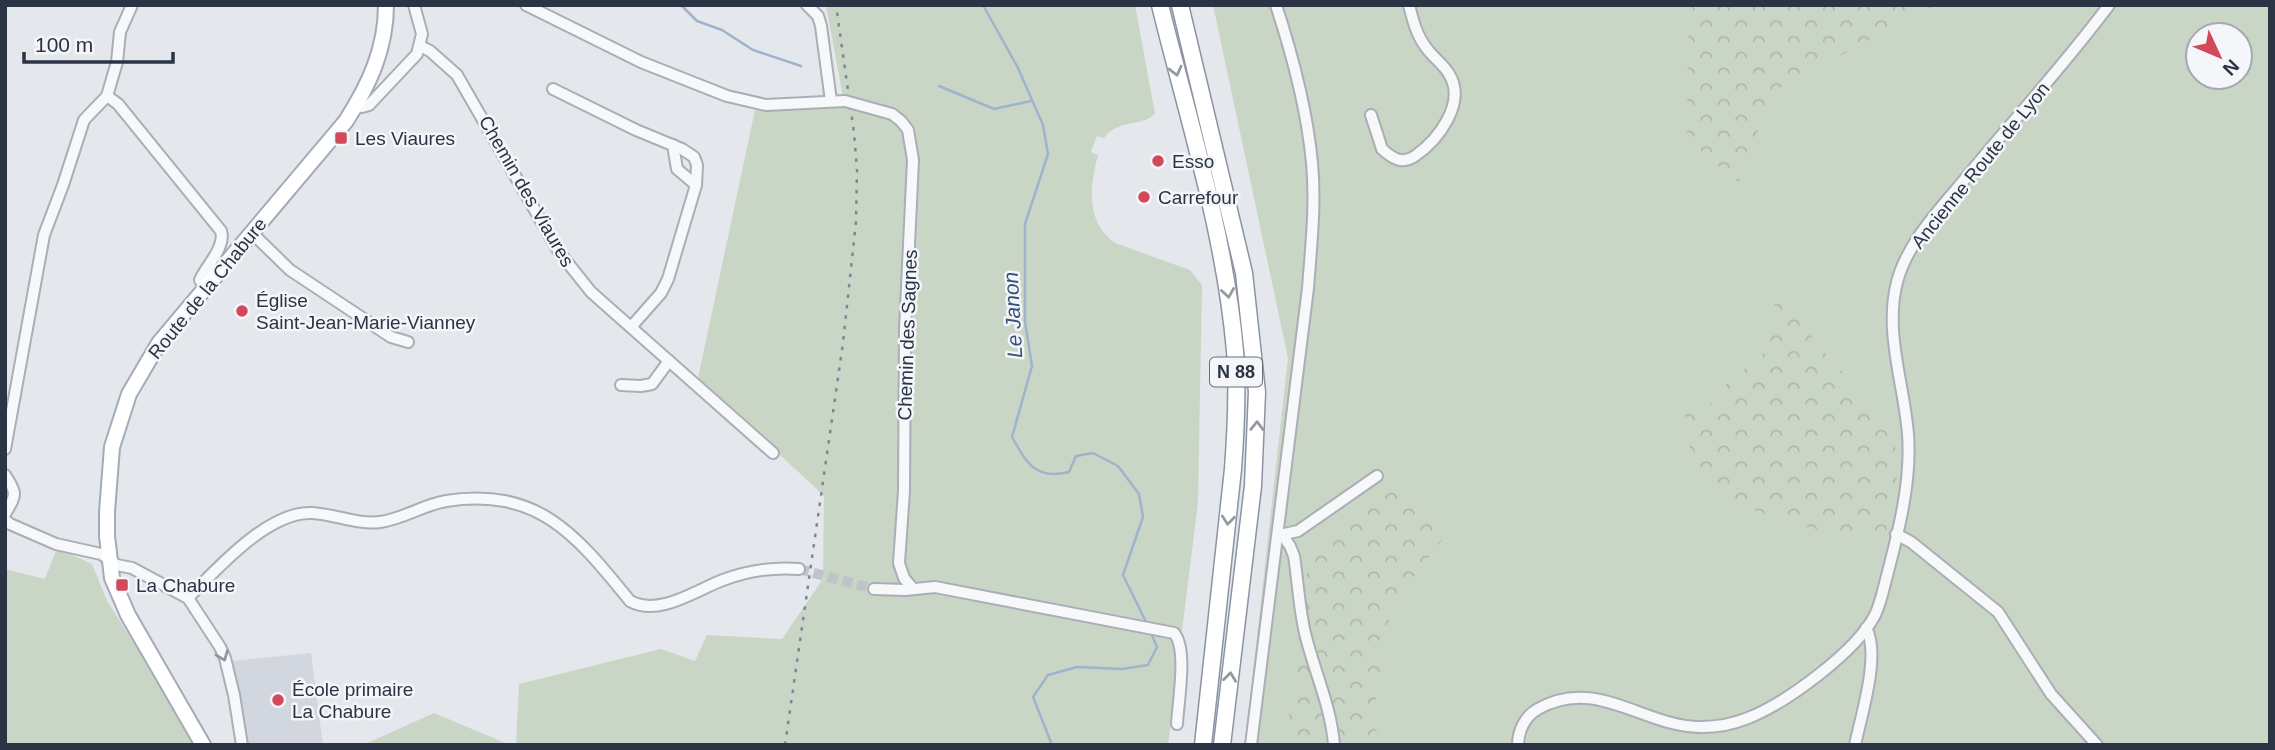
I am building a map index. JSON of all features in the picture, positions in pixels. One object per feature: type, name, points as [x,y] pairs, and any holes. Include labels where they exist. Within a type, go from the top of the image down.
[{"type":"highway","name":"N 88","points":[[1160,5],[1218,236],[1235,352],[1236,429],[1233,468],[1203,745]]},
{"type":"highway","name":"N 88","points":[[1180,5],[1244,273],[1256,379],[1253,486],[1222,745]]},
{"type":"main road","name":"Route de la Chabure","points":[[203,745],[128,615],[115,585],[109,559],[108,487],[112,447],[129,394],[148,361],[205,287],[346,121],[357,104],[368,85],[383,45],[386,5]]},
{"type":"street","points":[[5,449],[44,235],[85,120],[107,96],[117,62],[120,33],[132,5]]},
{"type":"street","points":[[357,104],[362,107],[369,105],[409,64],[420,46],[421,24],[414,5]]},
{"type":"street","name":"Chemin des Sagnes","points":[[527,5],[641,62],[727,96],[766,105],[845,101],[892,114],[908,130],[913,160],[905,329],[904,491],[899,563],[904,579],[913,589]]},
{"type":"street","points":[[807,5],[818,16],[821,26],[831,101]]},
{"type":"street","points":[[1251,745],[1280,536],[1314,217],[1312,164],[1304,104],[1276,5]]},
{"type":"street","points":[[1371,115],[1382,149],[1400,161],[1410,160],[1435,138],[1447,120],[1455,98],[1450,75],[1418,35],[1409,5]]},
{"type":"street","name":"Ancienne Route de Lyon","points":[[1518,745],[1521,730],[1534,711],[1564,698],[1601,700],[1698,727],[1727,725],[1750,718],[1817,676],[1866,628],[1876,614],[1882,595],[1908,475],[1908,432],[1892,318],[1901,270],[1913,247],[1943,206],[2109,5]]},
{"type":"street","name":"Chemin des Viaures","points":[[420,46],[430,51],[457,75],[559,252],[593,294],[773,453]]},
{"type":"street","points":[[553,89],[688,152],[697,165],[696,185],[666,285],[631,327]]},
{"type":"street","points":[[107,96],[118,104],[221,231],[223,238],[220,246],[200,280],[205,287]]},
{"type":"street","points":[[673,145],[677,169],[696,185]]},
{"type":"street","points":[[251,232],[290,270],[391,337],[408,342]]},
{"type":"street","points":[[621,385],[652,384],[669,362]]},
{"type":"street","points":[[5,475],[16,495],[6,520],[40,538],[101,554],[188,598],[225,658],[243,745]]},
{"type":"street","points":[[1280,536],[1307,526],[1377,476]]},
{"type":"street","points":[[188,598],[262,532],[279,520],[296,514],[312,513],[380,522],[436,503],[470,499],[506,502],[547,516],[572,535],[630,601],[638,606],[666,603],[725,579],[745,574],[785,568],[799,569]]},
{"type":"street","points":[[1896,534],[1911,541],[1998,612],[2051,694],[2096,745]]},
{"type":"street","points":[[1280,536],[1290,546],[1294,556],[1305,632],[1324,692],[1335,745]]},
{"type":"street","points":[[874,589],[935,587],[956,590],[1174,633],[1181,645],[1177,724]]},
{"type":"street","points":[[1854,745],[1871,662],[1872,642],[1866,628]]},
{"type":"shaded area","name":"École primaire La Chabure","points":[[311,653],[323,745],[247,745],[232,661]]},
{"type":"green space","points":[[826,5],[1135,5],[1155,114],[1143,121],[1116,128],[1104,138],[1097,136],[1091,152],[1098,155],[1092,191],[1094,214],[1105,234],[1115,243],[1190,270],[1202,285],[1198,502],[1168,745],[516,745],[519,684],[661,649],[695,661],[707,635],[782,639],[823,579],[824,496],[698,378],[755,110],[845,108]]},
{"type":"green space","points":[[1213,5],[2270,5],[2270,745],[1245,745],[1288,358]]},
{"type":"green space","points":[[1690,5],[1935,5],[1774,91],[1738,182],[1687,139]]},
{"type":"green space","points":[[1775,301],[1801,318],[1817,345],[1871,402],[1901,458],[1884,542],[1803,526],[1774,518],[1747,506],[1723,492],[1703,474],[1691,451],[1684,408],[1709,407],[1719,390],[1764,353],[1772,337]]},
{"type":"green space","points":[[1400,483],[1450,530],[1391,606],[1372,723],[1384,745],[1285,745],[1310,550]]},
{"type":"green space","points":[[57,548],[92,564],[107,601],[193,745],[5,745],[5,569],[45,579]]},
{"type":"green space","points":[[434,713],[510,745],[363,745]]},
{"type":"waterway","points":[[681,5],[697,21],[722,30],[753,50],[801,66]]},
{"type":"waterway","name":"Le Janon","points":[[983,5],[1018,68],[1043,125],[1048,154],[1025,224],[1025,322],[1032,366],[1012,437],[1028,462],[1040,472],[1069,472],[1076,456],[1093,453],[1118,466],[1139,494],[1143,517],[1123,575],[1147,624]]},
{"type":"waterway","points":[[939,86],[994,109],[1031,101]]},
{"type":"waterway","name":"Le Janon","points":[[1052,745],[1033,697],[1048,675],[1077,667],[1122,669],[1148,665],[1157,647],[1151,633]]},
{"type":"tunnel","points":[[799,569],[874,589]]},
{"type":"railway","points":[[785,745],[843,343],[856,222],[857,170],[854,133],[836,5]]},
{"type":"place","name":"Les Viaures","points":[[341,138]]},
{"type":"place","name":"Esso","points":[[1158,161]]},
{"type":"place","name":"Carrefour","points":[[1144,197]]},
{"type":"place","name":"Église Saint-Jean-Marie-Vianney","points":[[242,311]]},
{"type":"place","name":"La Chabure","points":[[122,585]]},
{"type":"place","name":"École primaire La Chabure","points":[[278,700]]}]
